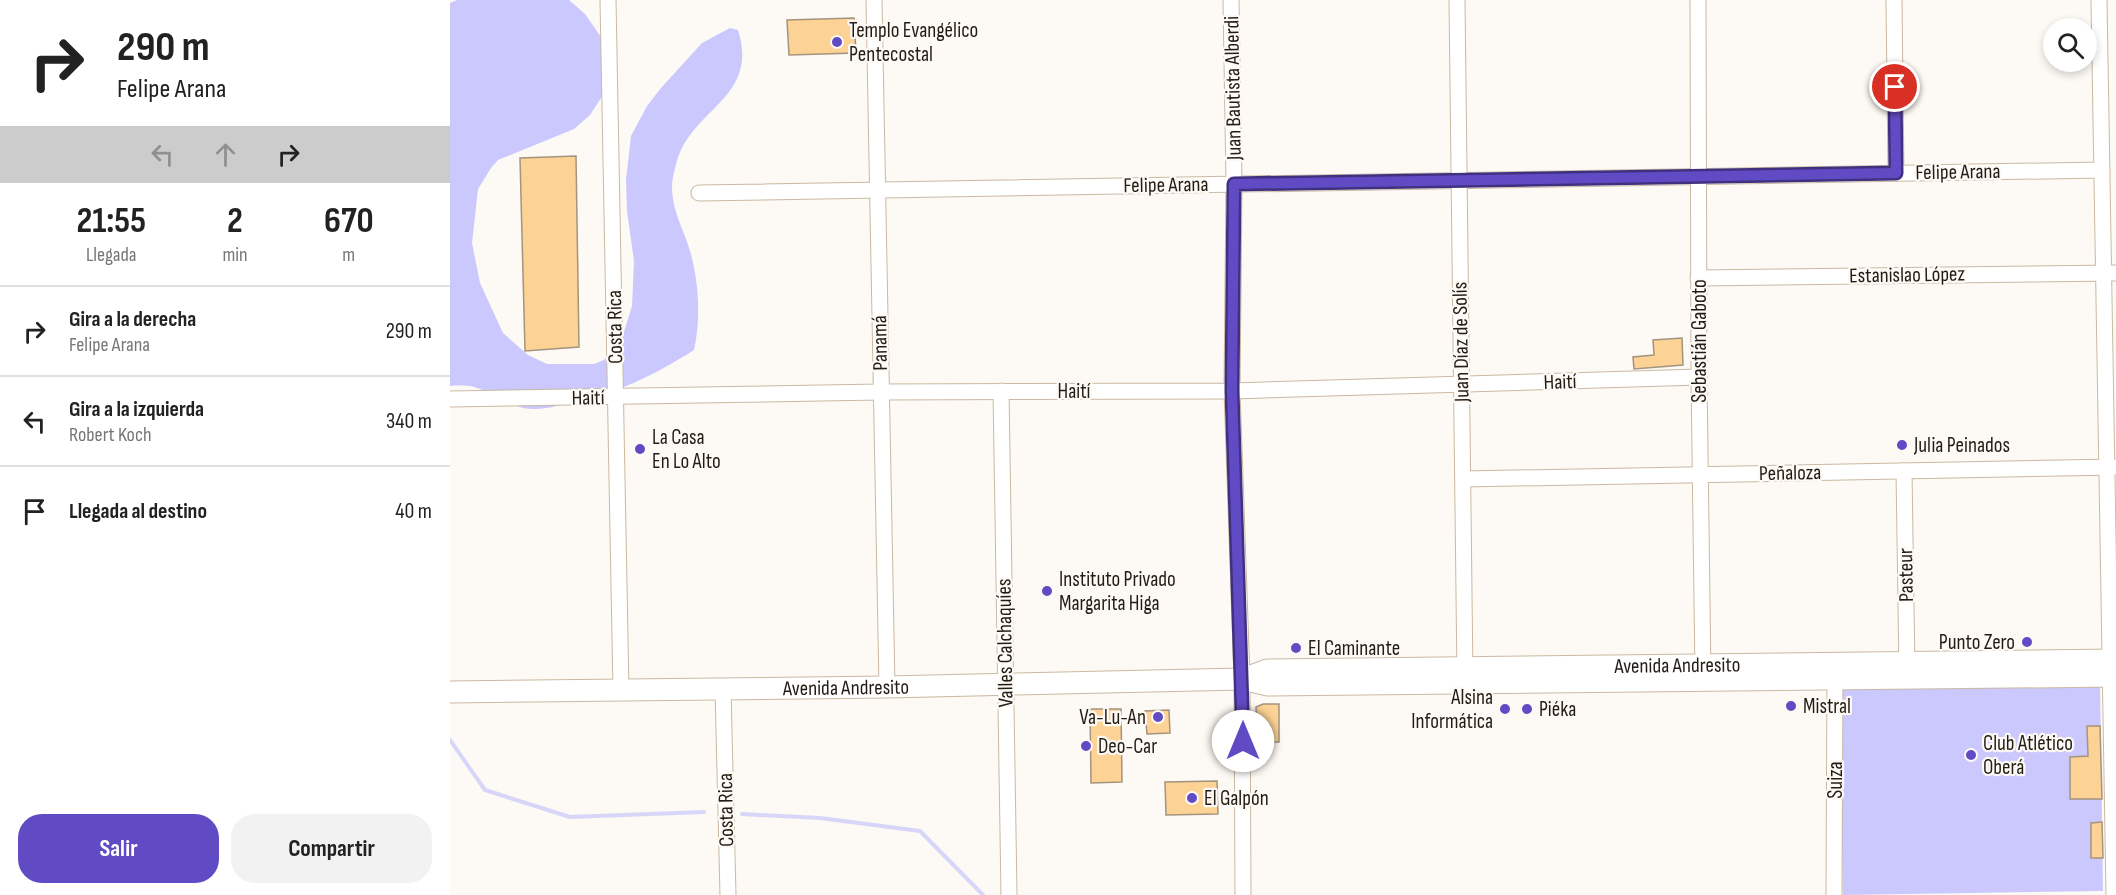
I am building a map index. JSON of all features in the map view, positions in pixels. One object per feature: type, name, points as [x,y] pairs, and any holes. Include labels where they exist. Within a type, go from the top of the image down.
[{"type":"main road","name":"Avenida Andresito","points":[[450,692],[887,687],[1242,679],[1267,670],[1465,675],[1835,673],[2113,668]]},
{"type":"street","name":"Costa Rica","points":[[608,0],[621,691]]},
{"type":"street","name":"Panamá","points":[[874,0],[887,687]]},
{"type":"street","name":"Juan Bautista Alberdi","points":[[1231,0],[1234,184],[1232,391],[1242,679],[1243,895]]},
{"type":"street","name":"Juan Díaz de Solís","points":[[1457,0],[1465,675]]},
{"type":"street","name":"Sebastián Gaboto","points":[[1698,0],[1698,278],[1703,673]]},
{"type":"street","points":[[1894,0],[1896,173]]},
{"type":"street","points":[[2099,0],[2102,170],[2110,273],[2114,895]]},
{"type":"street","name":"Felipe Arana","points":[[699,192],[2102,170]]},
{"type":"street","name":"Estanislao López","points":[[1698,278],[2110,273]]},
{"type":"street","name":"Haití","points":[[450,399],[881,392],[1232,391],[1461,386],[1699,377]]},
{"type":"street","name":"Valles Calchaquíes","points":[[1001,391],[1009,895]]},
{"type":"street","name":"Peñaloza","points":[[1463,479],[2111,467]]},
{"type":"street","name":"Pasteur","points":[[1904,471],[1907,672]]},
{"type":"street","name":"Suiza","points":[[1834,895],[1835,673]]},
{"type":"street","name":"Costa Rica","points":[[723,689],[728,895]]},
{"type":"shaded area","points":[[457,0],[569,0],[585,14],[608,47],[610,84],[590,115],[574,129],[498,160],[478,189],[472,243],[480,283],[503,333],[528,355],[547,364],[594,364],[604,360],[621,341],[632,306],[634,261],[627,211],[626,180],[631,136],[647,106],[702,43],[730,28],[738,30],[742,51],[740,69],[734,84],[690,135],[680,153],[673,177],[674,206],[690,251],[697,288],[698,326],[694,350],[648,376],[619,389],[546,408],[523,408],[471,386],[450,386],[450,3]]},
{"type":"shaded area","name":"Club Atlético Oberá","points":[[2100,681],[2103,891],[1843,895],[1839,684]]},
{"type":"building","points":[[854,18],[856,53],[789,55],[787,20]]},
{"type":"building","points":[[576,156],[579,347],[525,351],[520,158]]},
{"type":"building","points":[[1682,338],[1683,365],[1634,369],[1633,357],[1654,355],[1653,340]]},
{"type":"building","points":[[1263,704],[1279,704],[1279,742],[1257,742],[1256,707]]},
{"type":"building","points":[[1090,709],[1121,709],[1122,782],[1091,783]]},
{"type":"building","points":[[1169,710],[1170,733],[1147,734],[1145,711]]},
{"type":"building","points":[[2087,726],[2100,726],[2102,799],[2070,799],[2070,757],[2088,756]]},
{"type":"building","name":"El Galpón","points":[[1217,781],[1218,814],[1166,815],[1165,782]]},
{"type":"building","points":[[2102,822],[2103,858],[2091,858],[2091,823]]},
{"type":"waterway","points":[[450,740],[485,790],[570,817],[704,812]]},
{"type":"waterway","points":[[742,814],[820,818],[920,831],[983,895]]},
{"type":"place","name":"Templo Evangélico Pentecostal","points":[[837,42]]},
{"type":"place","name":"Julia Peinados","points":[[1902,445]]},
{"type":"place","name":"La Casa En Lo Alto","points":[[640,449]]},
{"type":"place","name":"Instituto Privado Margarita Higa","points":[[1047,591]]},
{"type":"place","name":"Punto Zero","points":[[2027,642]]},
{"type":"place","name":"El Caminante","points":[[1296,648]]},
{"type":"place","name":"Mistral","points":[[1791,706]]},
{"type":"place","name":"Alsina Informática","points":[[1505,709]]},
{"type":"place","name":"Piéka","points":[[1527,709]]},
{"type":"place","name":"Va-Lu-An","points":[[1158,717]]},
{"type":"place","name":"Deo-Car","points":[[1086,746]]},
{"type":"place","name":"Club Atlético Oberá","points":[[1971,755]]},
{"type":"place","name":"El Galpón","points":[[1192,798]]},
{"type":"route","points":[[1243,741],[1232,391],[1234,184],[1896,173],[1895,87]]}]
